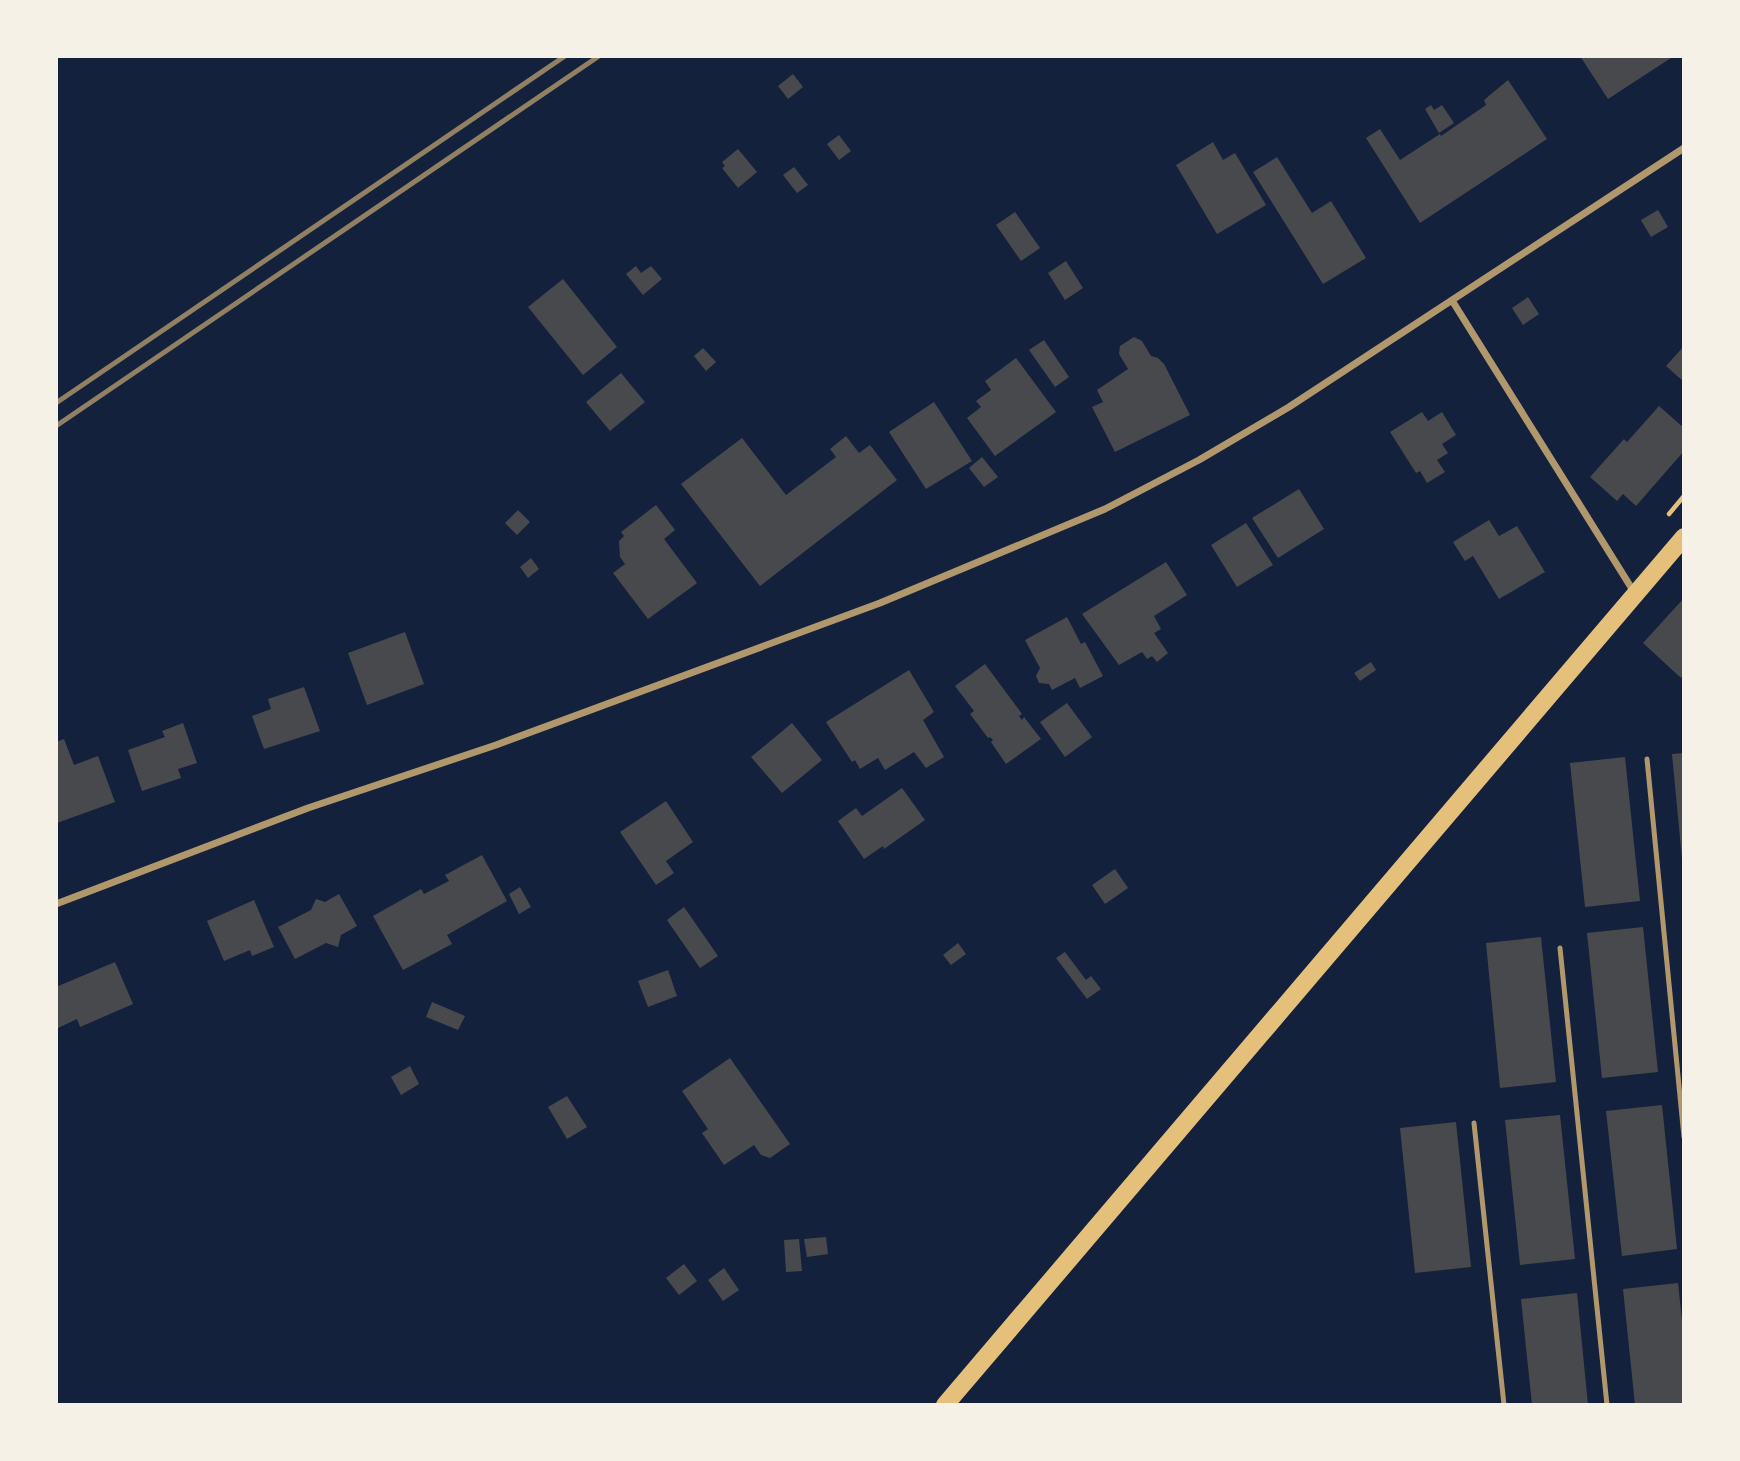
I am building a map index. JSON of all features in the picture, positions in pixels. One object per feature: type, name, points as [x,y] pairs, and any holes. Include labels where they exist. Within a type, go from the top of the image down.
[{"type":"main road","points":[[945,1405],[1684,537]]},
{"type":"street","points":[[56,904],[308,808],[496,745],[880,603],[1105,509],[1199,460],[1289,407],[1684,148]]},
{"type":"street","points":[[1452,302],[1635,593]]},
{"type":"lane","points":[[1647,758],[1684,1137]]},
{"type":"lane","points":[[1560,948],[1607,1405]]},
{"type":"lane","points":[[1474,1124],[1504,1405]]},
{"type":"building","points":[[1580,56],[1674,56],[1608,99]]},
{"type":"building","points":[[793,74],[803,87],[788,99],[778,86]]},
{"type":"building","points":[[1508,80],[1547,139],[1420,223],[1366,138],[1380,129],[1400,160],[1486,105],[1484,100]]},
{"type":"building","points":[[1431,105],[1434,110],[1442,105],[1454,123],[1439,133],[1425,109]]},
{"type":"building","points":[[839,135],[851,151],[839,160],[827,144]]},
{"type":"building","points":[[1213,142],[1223,160],[1235,153],[1266,205],[1217,234],[1176,165]]},
{"type":"building","points":[[738,149],[757,172],[738,188],[722,168],[725,166],[722,162]]},
{"type":"building","points":[[1277,157],[1312,213],[1331,201],[1366,258],[1323,284],[1253,172]]},
{"type":"building","points":[[794,167],[808,185],[797,193],[783,175]]},
{"type":"building","points":[[1658,210],[1668,227],[1651,237],[1641,220]]},
{"type":"building","points":[[1015,212],[1040,248],[1021,261],[996,225]]},
{"type":"building","points":[[1066,261],[1083,288],[1065,300],[1048,273]]},
{"type":"building","points":[[636,266],[641,273],[651,266],[662,279],[643,295],[626,274]]},
{"type":"building","points":[[563,279],[617,347],[583,375],[528,307]]},
{"type":"building","points":[[1528,297],[1539,314],[1523,325],[1512,308]]},
{"type":"building","points":[[1134,337],[1142,341],[1151,356],[1164,364],[1190,415],[1115,452],[1092,407],[1103,402],[1097,390],[1128,369],[1119,354],[1120,346]]},
{"type":"building","points":[[1044,340],[1069,377],[1055,387],[1029,350]]},
{"type":"building","points":[[1684,346],[1684,382],[1666,366]]},
{"type":"building","points":[[703,348],[716,362],[706,371],[694,356]]},
{"type":"building","points":[[1016,358],[1056,412],[995,456],[967,418],[981,407],[976,401],[991,390],[985,381]]},
{"type":"building","points":[[621,373],[645,402],[610,431],[586,402]]},
{"type":"building","points":[[934,402],[972,461],[926,489],[889,432]]},
{"type":"building","points":[[1659,406],[1684,428],[1684,451],[1636,506],[1623,494],[1617,501],[1590,477],[1624,439],[1627,442]]},
{"type":"building","points":[[1422,412],[1428,421],[1442,412],[1456,435],[1442,444],[1448,453],[1437,460],[1445,472],[1427,483],[1420,471],[1416,473],[1390,432]]},
{"type":"building","points":[[846,436],[859,453],[870,445],[897,480],[760,586],[681,484],[742,438],[786,495],[836,457],[830,449]]},
{"type":"building","points":[[982,457],[998,477],[984,487],[969,468]]},
{"type":"building","points":[[1299,489],[1324,529],[1278,558],[1252,518]]},
{"type":"building","points":[[656,505],[675,530],[664,539],[697,583],[648,619],[613,573],[625,564],[620,557],[619,541],[624,536],[621,532]]},
{"type":"building","points":[[518,510],[530,522],[517,535],[505,523]]},
{"type":"building","points":[[1489,520],[1499,536],[1517,526],[1545,572],[1499,599],[1473,556],[1465,561],[1453,542]]},
{"type":"building","points":[[1246,523],[1273,565],[1237,587],[1211,545]]},
{"type":"building","points":[[531,558],[539,569],[528,578],[520,567]]},
{"type":"building","points":[[1166,562],[1187,595],[1154,616],[1161,629],[1154,633],[1168,653],[1157,662],[1152,656],[1147,659],[1142,652],[1119,665],[1082,614]]},
{"type":"building","points":[[1684,598],[1684,674],[1681,678],[1643,643]]},
{"type":"building","points":[[1067,617],[1081,644],[1085,642],[1103,676],[1080,688],[1075,678],[1052,690],[1049,684],[1039,683],[1036,676],[1040,668],[1025,640]]},
{"type":"building","points":[[405,632],[424,684],[367,705],[348,653]]},
{"type":"building","points":[[1371,662],[1376,670],[1360,681],[1354,673]]},
{"type":"building","points":[[985,664],[1022,714],[1019,716],[1022,720],[1024,717],[1041,739],[1006,764],[991,742],[993,740],[988,738],[970,714],[974,711],[955,686]]},
{"type":"building","points":[[909,670],[934,712],[923,720],[944,757],[926,768],[914,752],[885,770],[878,758],[860,769],[855,760],[852,762],[826,722]]},
{"type":"building","points":[[304,687],[320,731],[264,749],[252,716],[271,709],[268,699]]},
{"type":"building","points":[[1067,703],[1092,737],[1065,757],[1040,722]]},
{"type":"building","points":[[183,723],[197,763],[178,769],[181,778],[142,791],[128,750],[165,737],[162,731]]},
{"type":"building","points":[[792,723],[822,760],[782,793],[751,757]]},
{"type":"building","points":[[64,739],[74,765],[98,756],[115,802],[57,823],[56,742]]},
{"type":"building","points":[[1684,753],[1684,859],[1682,859],[1672,754]]},
{"type":"building","points":[[1625,757],[1640,901],[1585,907],[1570,763]]},
{"type":"building","points":[[902,788],[925,820],[884,849],[883,846],[864,859],[838,821],[856,808],[862,816]]},
{"type":"building","points":[[666,801],[693,842],[666,861],[674,873],[656,885],[620,832]]},
{"type":"building","points":[[482,855],[507,901],[447,935],[452,944],[403,970],[373,916],[421,889],[424,894],[449,881],[445,875]]},
{"type":"building","points":[[1115,869],[1128,888],[1105,904],[1092,885]]},
{"type":"building","points":[[520,887],[531,907],[519,914],[509,894]]},
{"type":"building","points":[[339,894],[357,926],[341,935],[338,947],[326,943],[295,959],[278,927],[311,910],[316,899],[325,902]]},
{"type":"building","points":[[254,900],[274,947],[252,956],[250,950],[224,961],[207,921]]},
{"type":"building","points":[[684,907],[718,956],[700,968],[667,920]]},
{"type":"building","points":[[1643,927],[1658,1072],[1602,1078],[1587,933]]},
{"type":"building","points":[[1541,937],[1556,1082],[1500,1088],[1486,943]]},
{"type":"building","points":[[958,943],[966,954],[951,965],[943,955]]},
{"type":"building","points":[[1065,952],[1086,980],[1091,976],[1101,989],[1087,999],[1056,958]]},
{"type":"building","points":[[115,962],[133,1004],[80,1027],[77,1019],[56,1029],[56,987]]},
{"type":"building","points":[[668,970],[677,996],[648,1007],[638,981]]},
{"type":"building","points":[[432,1002],[465,1016],[458,1030],[426,1017]]},
{"type":"building","points":[[730,1058],[790,1144],[770,1158],[761,1155],[754,1145],[724,1165],[702,1133],[708,1129],[682,1091]]},
{"type":"building","points":[[410,1066],[419,1084],[401,1095],[391,1077]]},
{"type":"building","points":[[567,1096],[587,1127],[567,1139],[548,1107]]},
{"type":"building","points":[[1662,1105],[1677,1249],[1622,1256],[1606,1111]]},
{"type":"building","points":[[1560,1115],[1575,1259],[1520,1265],[1505,1120]]},
{"type":"building","points":[[1456,1122],[1471,1267],[1415,1273],[1400,1128]]},
{"type":"building","points":[[826,1237],[828,1254],[807,1257],[804,1239]]},
{"type":"building","points":[[799,1239],[802,1271],[786,1272],[784,1240]]},
{"type":"building","points":[[684,1264],[697,1281],[679,1295],[666,1278]]},
{"type":"building","points":[[724,1268],[739,1290],[723,1301],[708,1280]]},
{"type":"building","points":[[1678,1283],[1684,1339],[1684,1405],[1635,1405],[1623,1289]]},
{"type":"building","points":[[1577,1293],[1588,1405],[1532,1405],[1521,1299]]},
{"type":"railway","points":[[56,403],[565,56]]},
{"type":"railway","points":[[56,426],[599,56]]}]
